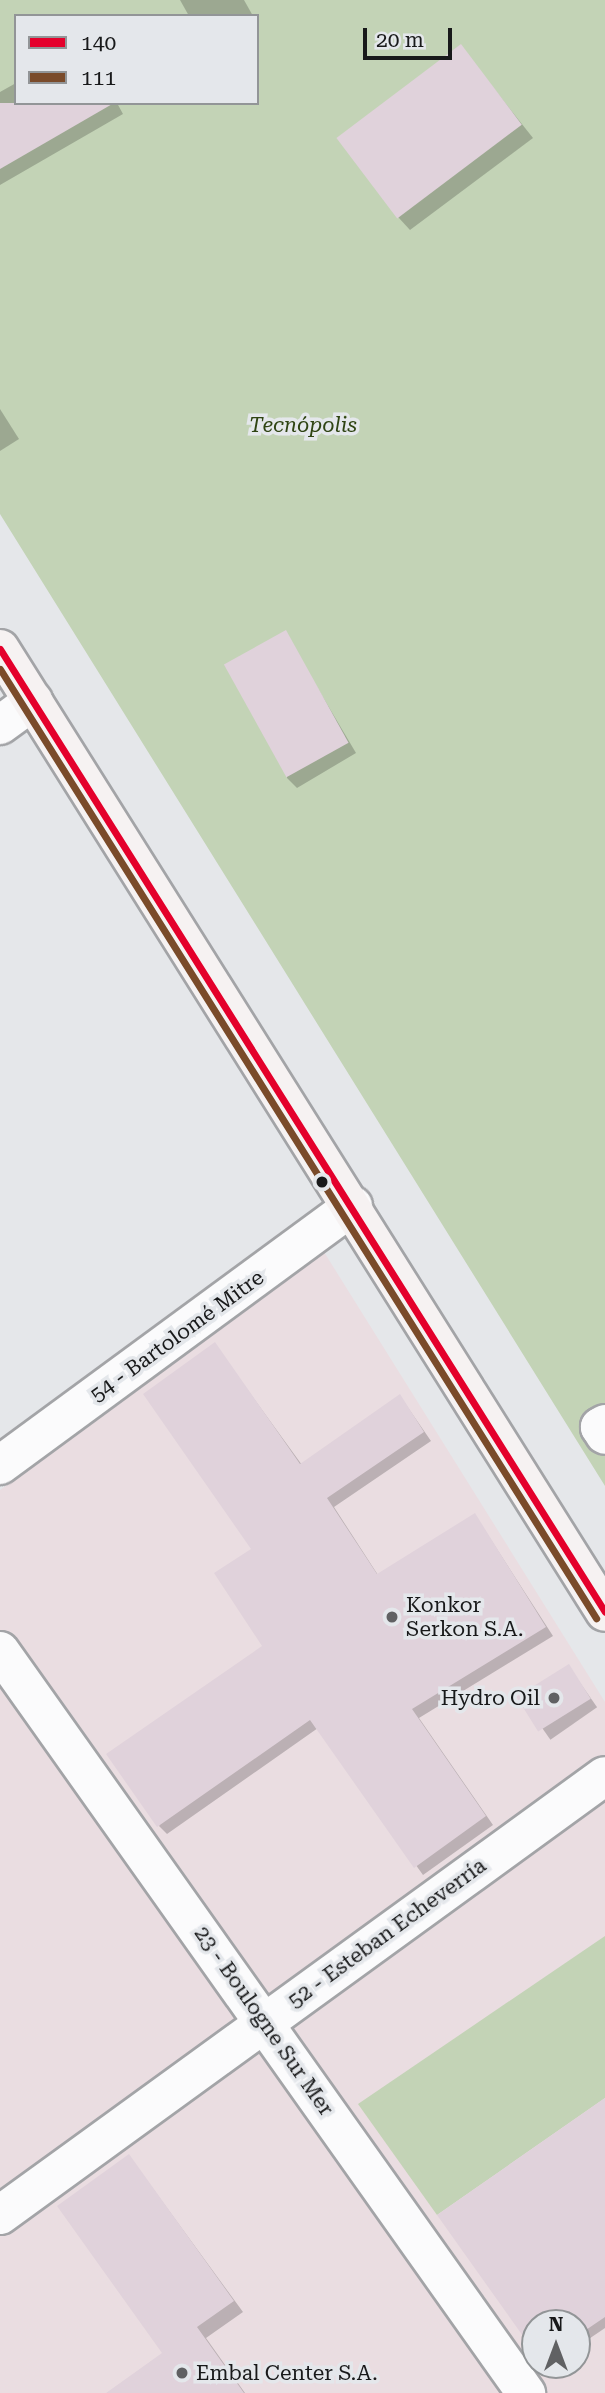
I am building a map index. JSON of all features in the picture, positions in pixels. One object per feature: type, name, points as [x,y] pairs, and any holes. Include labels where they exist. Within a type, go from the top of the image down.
[{"type":"main road","points":[[0,649],[353,1206],[605,1612]]},
{"type":"street","points":[[0,725],[33,701]]},
{"type":"street","name":"54 - Bartolomé Mitre","points":[[0,1465],[353,1206]]},
{"type":"street","points":[[605,1424],[600,1427],[605,1435]]},
{"type":"street","name":"23 - Boulogne Sur Mer","points":[[0,1651],[526,2393]]},
{"type":"street","name":"52 - Esteban Echeverría","points":[[0,2215],[605,1776]]},
{"type":"shaded area","points":[[324,1252],[605,1702],[605,2393],[0,2393],[0,1490]]},
{"type":"green space","name":"Tecnópolis","points":[[0,0],[605,0],[605,1486],[0,514]]},
{"type":"green space","points":[[605,1936],[605,2098],[437,2215],[358,2104]]},
{"type":"building","points":[[461,44],[522,125],[397,219],[336,138]]},
{"type":"building","points":[[0,103],[111,105],[0,169]]},
{"type":"building","points":[[286,630],[349,743],[286,777],[224,664]]},
{"type":"building","points":[[215,1342],[300,1464],[400,1394],[424,1432],[327,1498],[377,1574],[475,1513],[546,1627],[412,1709],[486,1816],[414,1868],[310,1720],[157,1827],[106,1754],[262,1646],[214,1573],[251,1549],[143,1394]]},
{"type":"building","name":"Hydro Oil","points":[[569,1664],[591,1699],[538,1732],[516,1697]]},
{"type":"building","points":[[605,2098],[605,2317],[591,2326],[591,2309],[521,2309],[521,2333],[437,2215]]},
{"type":"building","points":[[129,2154],[234,2301],[197,2327],[244,2393],[106,2393],[162,2353],[57,2206]]},
{"type":"transit line","name":"140","points":[[0,649],[605,1612]]},
{"type":"transit line","name":"111","points":[[0,669],[596,1618]]},
{"type":"place","name":"Konkor Serkon S.A.","points":[[392,1617]]},
{"type":"place","name":"Hydro Oil","points":[[554,1698]]},
{"type":"place","name":"Embal Center S.A.","points":[[182,2373]]}]
